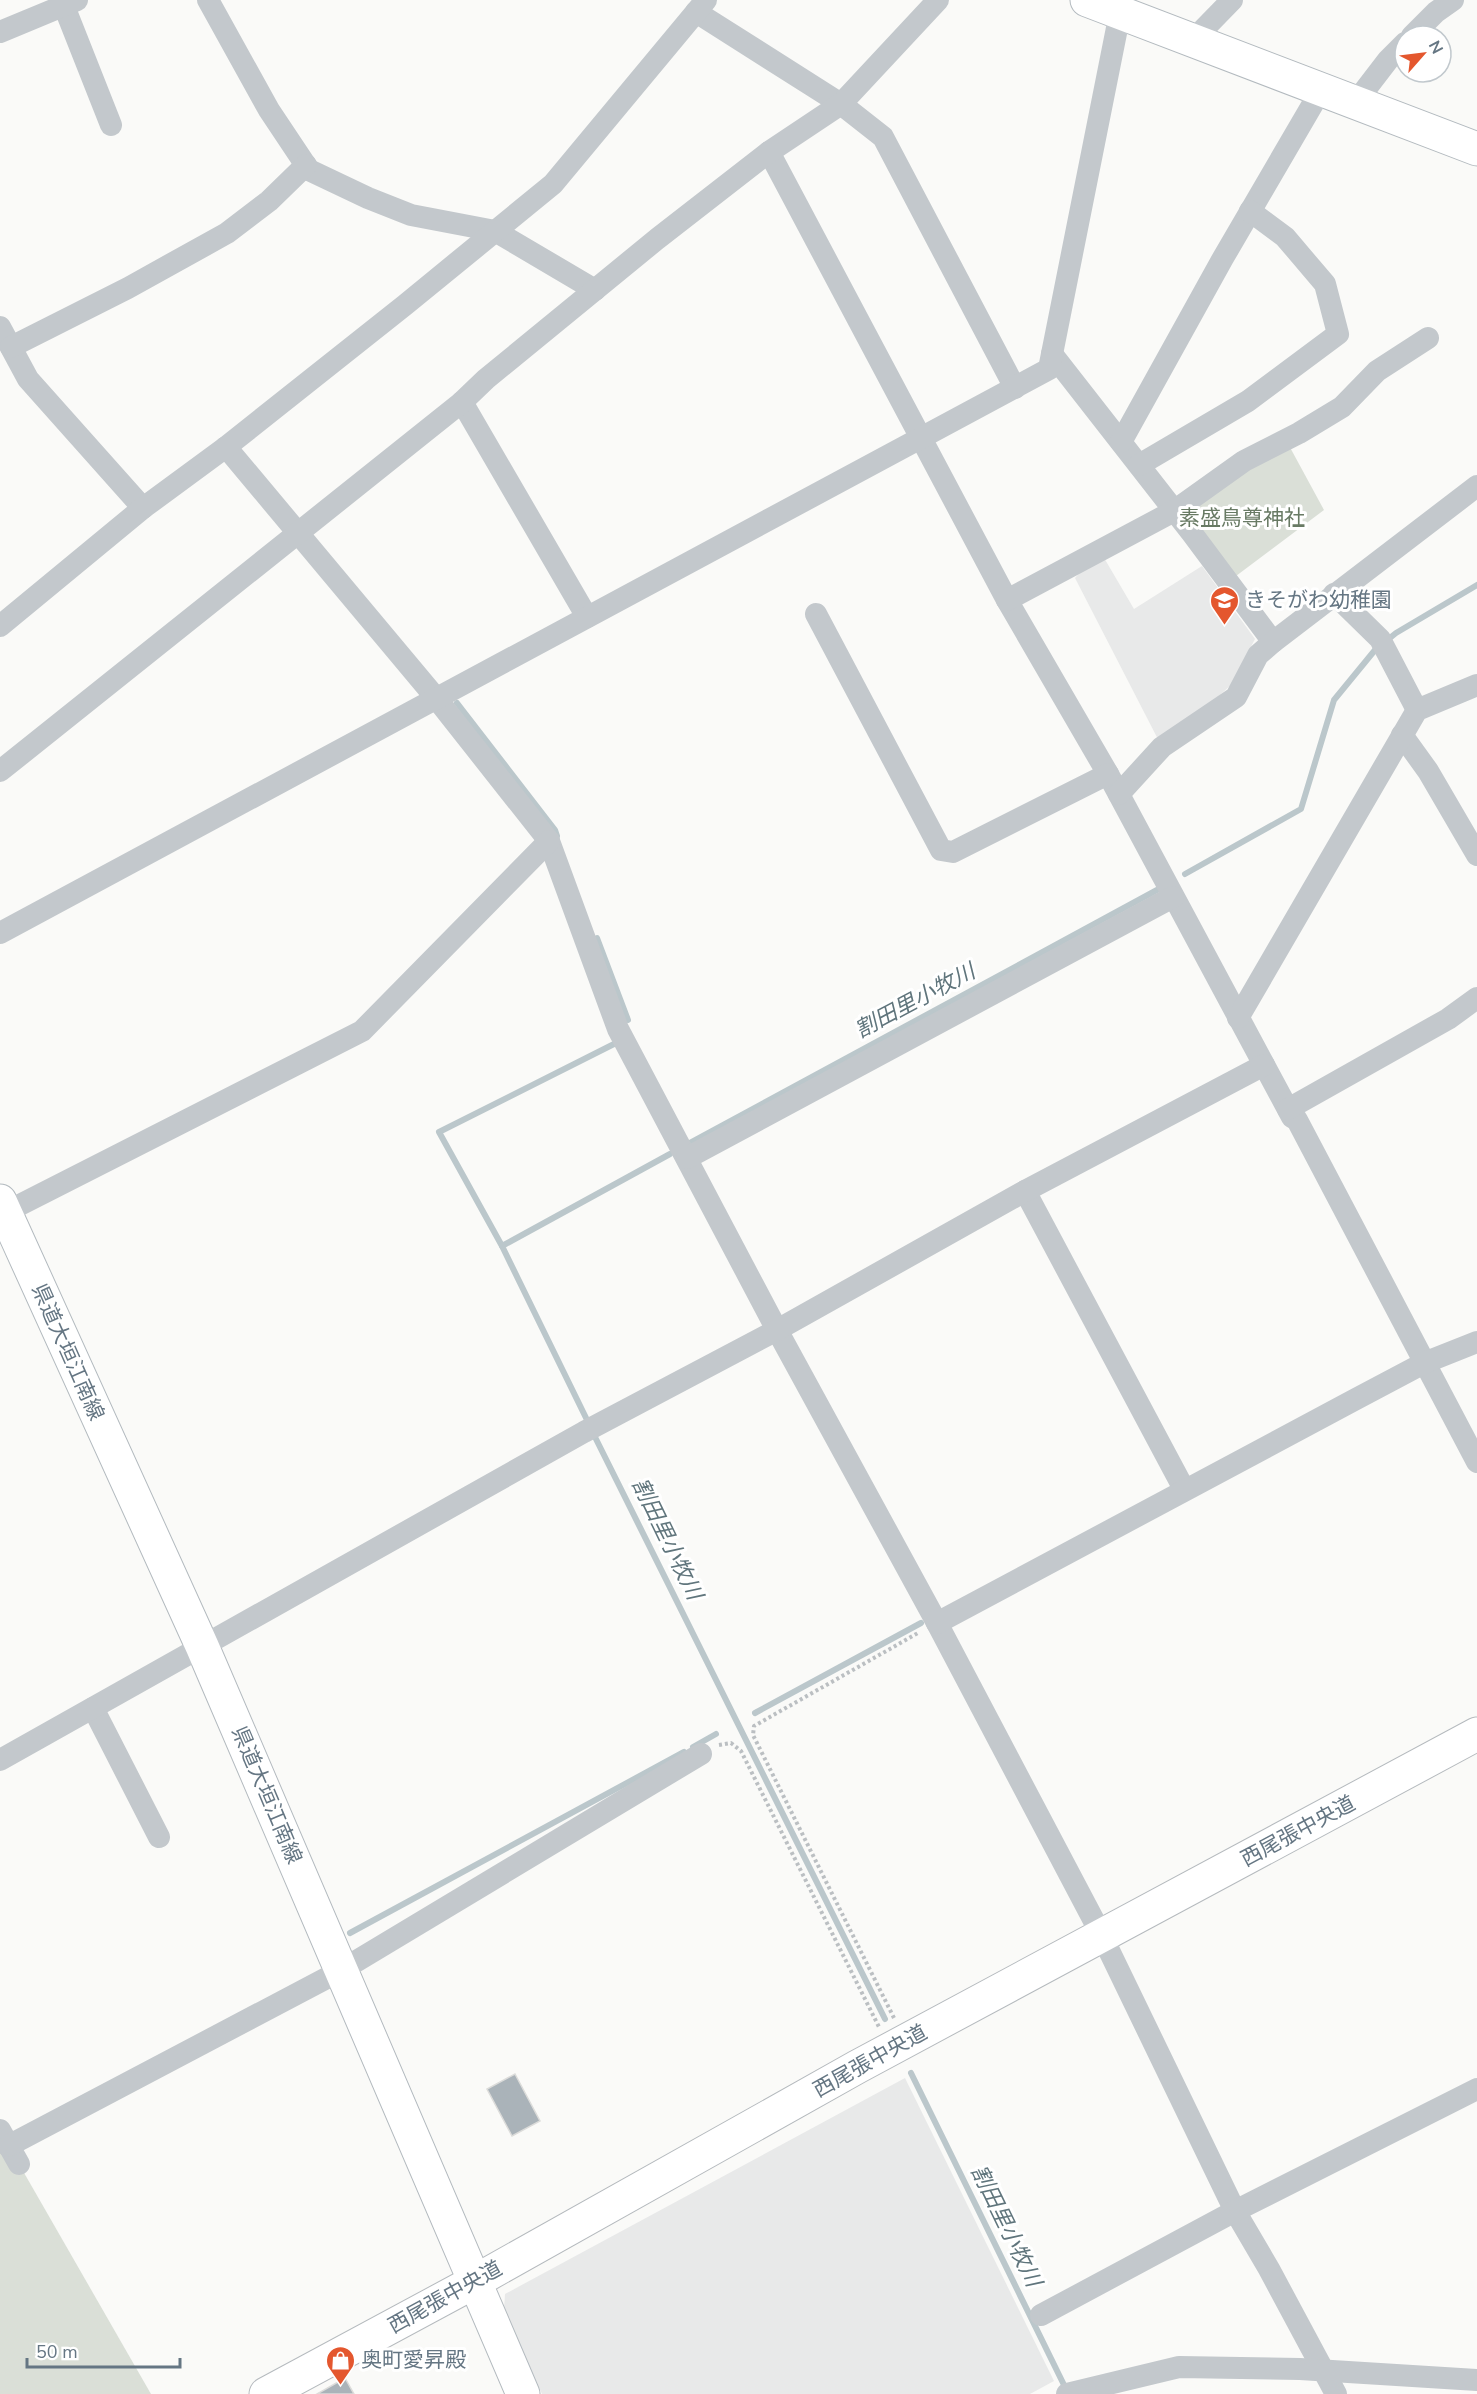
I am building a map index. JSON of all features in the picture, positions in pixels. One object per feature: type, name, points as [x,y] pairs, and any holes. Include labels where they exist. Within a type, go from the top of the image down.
[{"type":"main road","points":[[1087,0],[1477,149]]},
{"type":"main road","name":"県道大垣江南線","points":[[2,1210],[202,1646],[523,2394]]},
{"type":"main road","name":"西尾張中央道","points":[[266,2394],[474,2282],[898,2045],[1477,1734]]},
{"type":"street","points":[[208,0],[269,110],[309,170],[368,198],[411,214],[495,231],[595,290]]},
{"type":"street","points":[[0,771],[462,402],[486,379],[595,290],[769,152],[841,104],[938,0]]},
{"type":"street","points":[[1193,40],[1232,0]]},
{"type":"street","points":[[1424,24],[1453,0]]},
{"type":"street","points":[[0,32],[70,3],[111,125]]},
{"type":"street","points":[[0,626],[143,508],[226,447],[553,184],[701,6],[841,104],[883,137],[1015,387]]},
{"type":"street","points":[[0,933],[1049,369],[1120,13]]},
{"type":"street","points":[[1355,103],[1393,55]]},
{"type":"street","points":[[1121,442],[1321,90]]},
{"type":"street","points":[[769,152],[1007,600],[1108,774],[1292,1117],[1298,1120],[1424,1364],[1477,1461]]},
{"type":"street","points":[[143,508],[28,379],[6,337],[158,272],[227,233],[269,201],[306,165]]},
{"type":"street","points":[[1139,465],[1248,401],[1338,334],[1325,284],[1286,237],[1250,212]]},
{"type":"street","points":[[1007,600],[1174,511],[1244,461],[1299,433],[1342,407],[1377,371],[1428,338]]},
{"type":"street","points":[[1052,354],[1272,642]]},
{"type":"street","points":[[462,402],[587,618]]},
{"type":"street","points":[[226,447],[436,698],[549,841],[618,1029],[1102,1936],[1234,2211],[1269,2269],[1336,2394]]},
{"type":"street","points":[[1119,794],[1162,747],[1236,697],[1258,655],[1272,642],[1477,486]]},
{"type":"street","points":[[1334,594],[1383,643],[1417,710]]},
{"type":"street","points":[[816,614],[941,850],[953,852],[1108,774]]},
{"type":"street","points":[[1238,1018],[1417,710],[1477,686]]},
{"type":"street","points":[[1402,735],[1428,771],[1477,855]]},
{"type":"street","points":[[2,1210],[362,1031],[549,841]]},
{"type":"street","points":[[687,1158],[1173,897]]},
{"type":"street","points":[[1288,1109],[1448,1019],[1477,998]]},
{"type":"street","points":[[0,1760],[591,1428],[777,1330],[1025,1191],[1264,1065]]},
{"type":"street","points":[[1025,1191],[1184,1489]]},
{"type":"street","points":[[937,1623],[1184,1489],[1424,1364],[1477,1342]]},
{"type":"street","points":[[93,1708],[159,1836]]},
{"type":"street","points":[[9,2147],[340,1971],[701,1754]]},
{"type":"street","points":[[1041,2315],[1234,2211],[1477,2089]]},
{"type":"street","points":[[1072,2392],[1179,2367],[1323,2371],[1477,2380]]},
{"type":"path","points":[[898,2045],[753,1736],[754,1726],[937,1623]]},
{"type":"path","points":[[701,1754],[721,1743],[732,1743],[741,1751],[898,2045]]},
{"type":"shaded area","points":[[1100,551],[1134,609],[1202,566],[1255,639],[1231,685],[1162,747],[1075,578]]},
{"type":"shaded area","points":[[905,2078],[1054,2381],[1030,2394],[542,2394],[504,2309],[505,2294]]},
{"type":"green space","name":"素盛鳥尊神社","points":[[1286,440],[1324,510],[1228,582],[1174,511]]},
{"type":"green space","points":[[0,2131],[151,2394],[0,2394]]},
{"type":"building","points":[[515,2074],[540,2121],[512,2136],[487,2089]]},
{"type":"building","name":"奥町愛昇殿","points":[[345,2378],[354,2394],[317,2394]]},
{"type":"waterway","name":"割田里小牧川","points":[[1185,874],[1301,809],[1334,700],[1375,650],[1396,633],[1477,585]]},
{"type":"waterway","points":[[457,703],[555,830],[557,836]]},
{"type":"waterway","name":"割田里小牧川","points":[[690,1143],[1157,890]]},
{"type":"waterway","points":[[597,938],[628,1020]]},
{"type":"waterway","points":[[502,1246],[439,1132],[614,1044]]},
{"type":"waterway","name":"割田里小牧川","points":[[589,1424],[502,1246],[670,1154]]},
{"type":"waterway","name":"割田里小牧川","points":[[593,1433],[885,2019]]},
{"type":"waterway","points":[[755,1713],[921,1623]]},
{"type":"waterway","points":[[693,1747],[716,1734]]},
{"type":"waterway","points":[[350,1933],[684,1752]]},
{"type":"waterway","name":"割田里小牧川","points":[[911,2073],[1065,2387]]},
{"type":"place","name":"きそがわ幼稚園","points":[[1224,626]]},
{"type":"place","name":"奥町愛昇殿","points":[[340,2386]]}]
